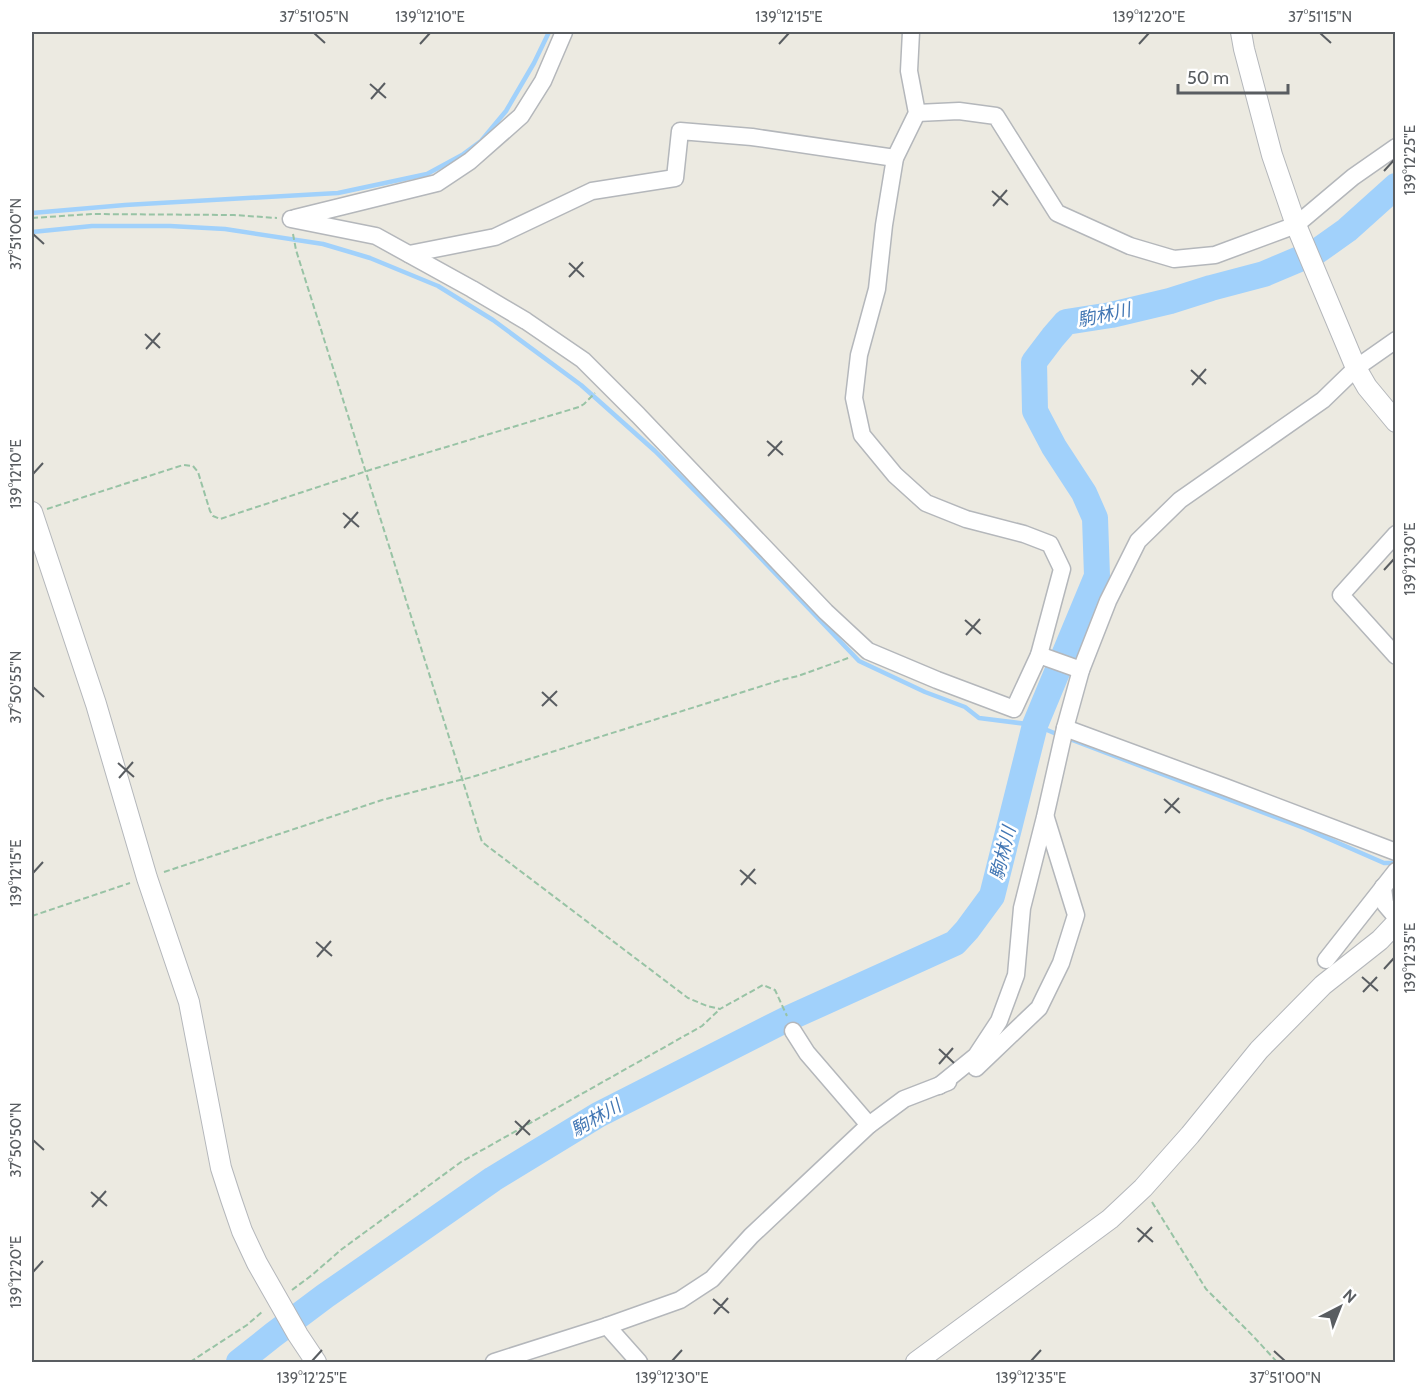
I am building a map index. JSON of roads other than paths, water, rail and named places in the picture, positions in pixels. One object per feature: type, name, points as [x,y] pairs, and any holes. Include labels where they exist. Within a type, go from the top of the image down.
[{"type":"street","points":[[564,32],[543,81],[521,116],[470,161],[436,183],[291,219],[376,236],[526,321],[583,360],[826,612],[868,651],[1014,709],[1039,655],[1062,569],[1050,544],[1024,534],[966,519],[926,502],[895,475],[862,435],[854,398],[859,355],[877,289],[895,158],[916,113],[909,71],[911,32]]},
{"type":"street","points":[[1241,32],[1272,155],[1298,230],[1356,368],[1367,387],[1395,422]]},
{"type":"street","points":[[916,113],[959,111],[996,116],[1057,213],[1130,246],[1174,259],[1215,255],[1298,230],[1353,177],[1395,147]]},
{"type":"street","points":[[409,254],[495,237],[591,191],[675,178],[680,131],[752,137],[895,158]]},
{"type":"street","points":[[939,1086],[976,1056],[999,1021],[1016,975],[1022,908],[1081,670],[1108,601],[1138,541],[1180,500],[1323,400],[1356,368],[1395,340]]},
{"type":"street","points":[[32,515],[96,704],[147,878],[189,1002],[221,1168],[231,1199],[242,1231],[257,1263],[316,1362]]},
{"type":"street","points":[[1395,534],[1341,595],[1395,656]]},
{"type":"street","points":[[1039,655],[1081,670]]},
{"type":"street","points":[[1065,728],[1395,852]]},
{"type":"street","points":[[494,1362],[680,1300],[712,1278],[751,1236],[868,1125],[904,1099],[969,1074],[1040,1008],[1061,963],[1076,915],[1045,817]]},
{"type":"street","points":[[1326,960],[1395,871]]},
{"type":"street","points":[[1383,887],[1385,904],[1395,917]]},
{"type":"street","points":[[916,1362],[1110,1219],[1143,1188],[1190,1135],[1259,1050],[1323,984],[1380,940],[1395,923]]},
{"type":"street","points":[[794,1031],[807,1053],[868,1125]]},
{"type":"street","points":[[607,1326],[639,1362]]},
{"type":"waterway","points":[[32,213],[125,205],[338,193],[427,174],[462,155],[481,141],[506,111],[549,32]]},
{"type":"waterway","name":"駒林川","points":[[239,1362],[325,1296],[493,1179],[598,1115],[787,1019],[955,943],[992,896],[1035,725],[1097,576],[1095,518],[1084,493],[1054,447],[1035,411],[1034,362],[1066,322],[1111,315],[1170,301],[1264,274],[1316,252],[1347,230],[1396,186]]},
{"type":"waterway","points":[[32,232],[92,226],[225,229],[323,244],[370,258],[438,286],[493,320],[581,385],[655,451],[859,661],[925,692],[965,707],[979,718],[1035,725],[1059,735]]},
{"type":"waterway","points":[[1067,738],[1304,828],[1384,863],[1396,863]]}]
